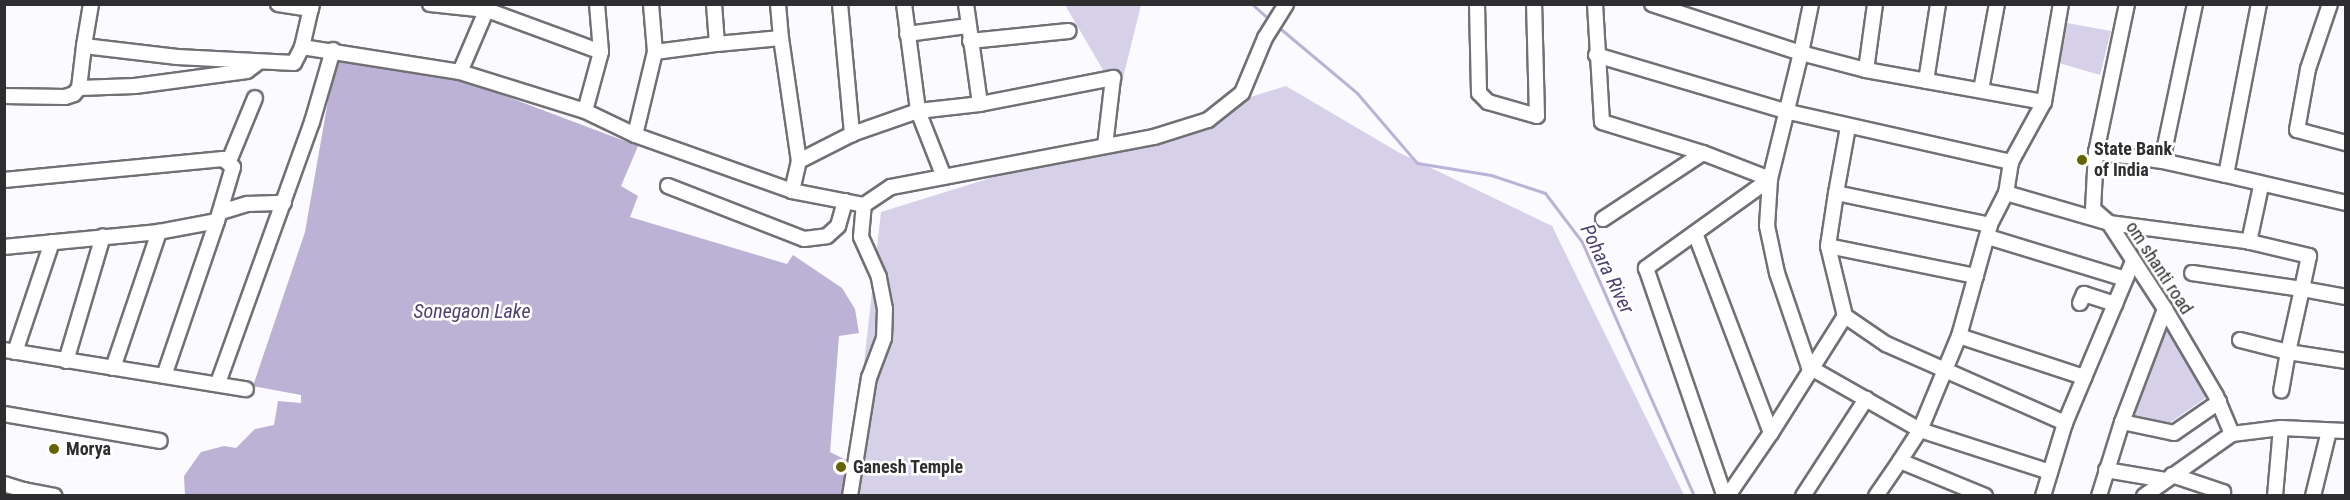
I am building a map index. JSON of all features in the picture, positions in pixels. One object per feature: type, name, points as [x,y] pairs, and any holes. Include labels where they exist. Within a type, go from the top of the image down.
[{"type":"street","points":[[79,88],[92,4]]},
{"type":"street","points":[[84,46],[260,62],[296,62],[302,47],[311,7],[278,4]]},
{"type":"street","points":[[430,4],[488,7],[601,52]]},
{"type":"street","points":[[585,111],[601,52],[597,4]]},
{"type":"street","points":[[635,135],[655,52],[651,4]]},
{"type":"street","points":[[714,4],[717,44]]},
{"type":"street","points":[[778,4],[799,161],[792,192]]},
{"type":"street","points":[[840,4],[852,134]]},
{"type":"street","points":[[904,4],[918,111],[944,177]]},
{"type":"street","points":[[966,4],[980,104]]},
{"type":"street","points":[[1477,4],[1479,93],[1488,102],[1537,116],[1534,4]]},
{"type":"street","points":[[1595,4],[1596,55],[1602,122],[1703,153],[1770,179]]},
{"type":"street","points":[[1652,4],[1801,53],[1866,70],[2044,102]]},
{"type":"street","points":[[1811,4],[1789,112],[1770,179],[1769,238],[1777,273],[1809,367],[1920,430],[2050,472]]},
{"type":"street","points":[[1866,70],[1875,4]]},
{"type":"street","points":[[1926,81],[1938,4]]},
{"type":"street","points":[[1981,90],[1997,4]]},
{"type":"street","points":[[1876,495],[1920,430],[1959,336],[1989,231],[2006,193],[2011,162],[2044,102],[2061,4]]},
{"type":"street","name":"om shanti road","points":[[2127,4],[2096,152],[2093,209],[2109,223],[2165,309],[2219,402],[2232,434]]},
{"type":"street","points":[[2162,161],[2195,4]]},
{"type":"street","points":[[2226,175],[2259,4]]},
{"type":"street","points":[[2330,4],[2308,69],[2297,130],[2346,143]]},
{"type":"street","points":[[460,72],[488,7]]},
{"type":"street","points":[[302,47],[333,50],[460,72],[585,111],[635,135],[792,192],[864,205],[891,187],[1154,137],[1208,120],[1242,93],[1266,38],[1285,8]]},
{"type":"street","points":[[907,34],[968,26]]},
{"type":"street","points":[[970,41],[1068,31]]},
{"type":"street","points":[[655,52],[781,38]]},
{"type":"street","points":[[218,383],[284,203],[333,50]]},
{"type":"street","points":[[1596,55],[1789,112],[2011,162]]},
{"type":"street","points":[[4,96],[65,98],[79,88],[135,86],[247,71],[260,62]]},
{"type":"street","points":[[799,161],[852,134],[918,111],[980,104],[1113,78],[1105,146]]},
{"type":"street","points":[[164,376],[219,217],[233,167],[230,161],[255,98]]},
{"type":"street","points":[[1848,127],[1828,246],[1845,316],[1886,344],[1943,372],[2065,423]]},
{"type":"street","points":[[2096,152],[2162,161],[2226,175],[2261,186],[2346,203]]},
{"type":"street","points":[[1603,219],[1703,153]]},
{"type":"street","points":[[4,180],[230,161]]},
{"type":"street","points":[[1770,179],[1646,268],[1724,492],[1730,495],[1771,433],[1809,367],[1845,316]]},
{"type":"street","points":[[668,186],[804,239],[826,236],[838,226],[845,201]]},
{"type":"street","points":[[2249,242],[2261,186]]},
{"type":"street","points":[[1836,193],[1989,231],[2125,279]]},
{"type":"street","points":[[2006,193],[2109,223],[2249,242],[2309,256],[2281,390]]},
{"type":"street","points":[[4,247],[159,232],[219,217],[248,204],[284,203]]},
{"type":"street","points":[[850,495],[869,378],[884,338],[885,319],[879,277],[861,237],[864,205]]},
{"type":"street","points":[[113,368],[159,232]]},
{"type":"street","points":[[1695,233],[1771,433]]},
{"type":"street","points":[[66,361],[103,236]]},
{"type":"street","points":[[52,242],[10,351],[246,388]]},
{"type":"street","points":[[1828,246],[1977,276]]},
{"type":"street","points":[[2043,495],[2065,423],[2133,261]]},
{"type":"street","points":[[2192,273],[2346,297]]},
{"type":"street","points":[[2080,303],[2084,294],[2115,304]]},
{"type":"street","points":[[2099,495],[2122,422],[2165,309]]},
{"type":"street","points":[[1959,336],[2084,377]]},
{"type":"street","points":[[2240,340],[2288,352],[2346,361]]},
{"type":"street","points":[[1803,495],[1866,399]]},
{"type":"street","points":[[2122,422],[2174,433],[2219,402]]},
{"type":"street","points":[[4,414],[160,441]]},
{"type":"street","points":[[2275,495],[2282,428]]},
{"type":"street","points":[[2144,495],[2232,434],[2282,428],[2346,431]]},
{"type":"street","points":[[2313,495],[2329,431]]},
{"type":"street","points":[[1900,461],[1985,495]]},
{"type":"street","points":[[2106,470],[2169,478],[2223,492],[2222,495]]},
{"type":"street","points":[[4,484],[25,493],[54,495]]},
{"type":"shaded area","points":[[1065,5],[1141,5],[1122,82],[1103,70]]},
{"type":"shaded area","points":[[2067,23],[2111,31],[2100,75],[2059,63]]},
{"type":"shaded area","points":[[1286,86],[1398,152],[1552,226],[1684,495],[849,496],[881,212]]},
{"type":"shaded area","points":[[2165,320],[2207,397],[2168,424],[2130,416]]},
{"type":"water","name":"Sonegaon Lake","points":[[336,55],[447,74],[638,146],[621,186],[638,196],[630,217],[787,264],[793,255],[842,288],[855,309],[859,333],[839,336],[830,452],[848,461],[841,495],[185,496],[184,476],[201,452],[224,446],[236,448],[255,429],[274,425],[278,401],[301,403],[301,395],[253,386],[305,232]]},
{"type":"waterway","name":"Pohara River","points":[[1252,4],[1271,21]]},
{"type":"waterway","name":"Pohara River","points":[[1276,25],[1357,93],[1417,163],[1491,175],[1545,193],[1582,242],[1694,496]]},
{"type":"place","name":"State Bank of India","points":[[2082,160]]},
{"type":"place","name":"Morya","points":[[54,449]]},
{"type":"place","name":"Ganesh Temple","points":[[841,467]]}]
